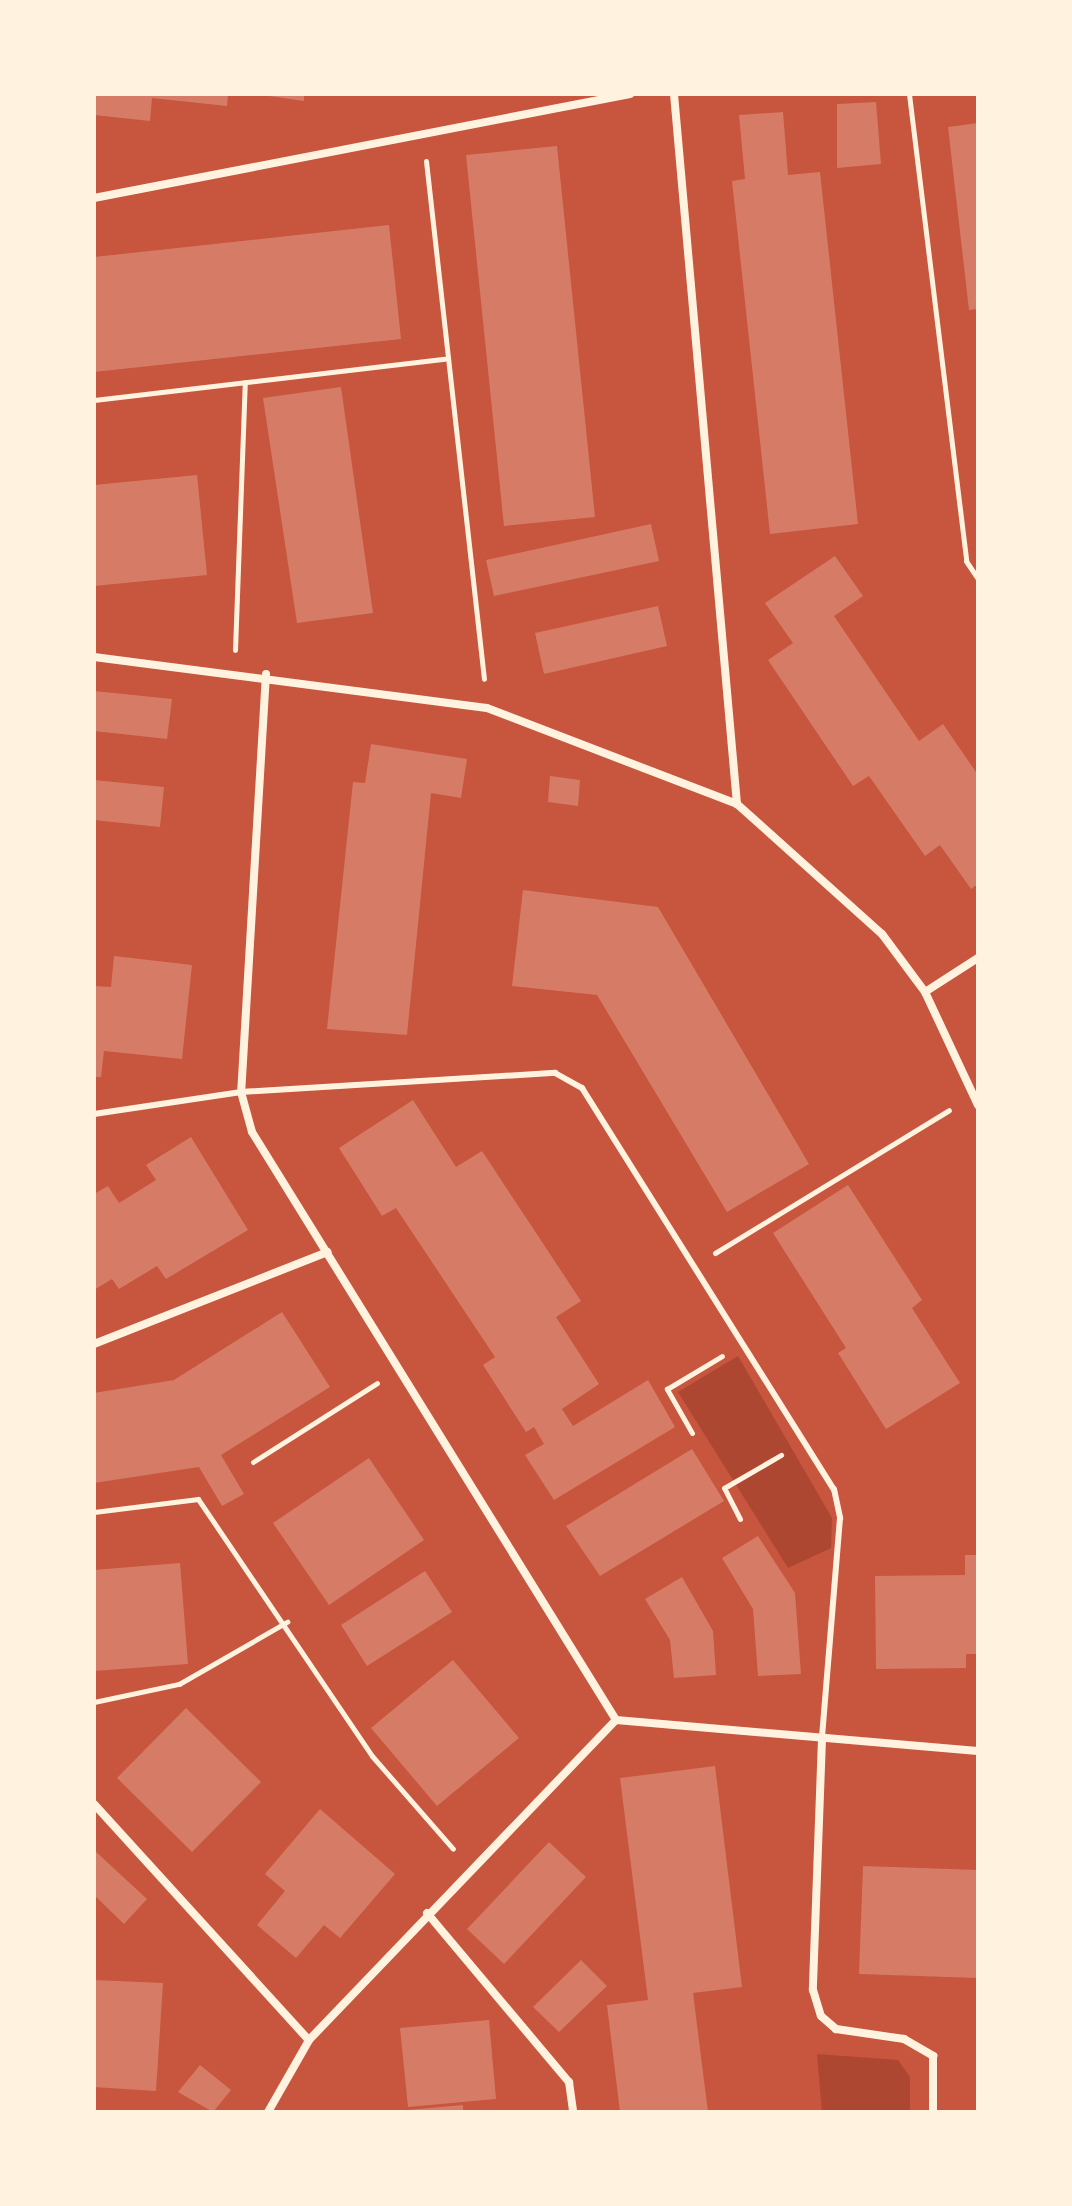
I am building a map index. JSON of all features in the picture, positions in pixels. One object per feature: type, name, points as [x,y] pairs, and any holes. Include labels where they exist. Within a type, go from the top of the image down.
[{"type":"street","points":[[94,198],[630,94]]},
{"type":"street","points":[[674,94],[737,804]]},
{"type":"street","points":[[94,657],[266,674],[487,708],[737,804],[882,934],[925,992],[978,1105]]},
{"type":"street","points":[[266,674],[241,1092],[252,1132],[616,1720]]},
{"type":"street","points":[[925,992],[978,958]]},
{"type":"street","points":[[94,1344],[327,1252]]},
{"type":"street","points":[[616,1720],[978,1751]]},
{"type":"street","points":[[268,2112],[309,2040],[469,1868],[616,1720]]},
{"type":"street","points":[[822,1739],[813,1990],[821,2016],[836,2029],[904,2039],[933,2056],[933,2112]]},
{"type":"street","points":[[94,1804],[309,2040]]},
{"type":"street","points":[[427,1913],[569,2082],[573,2112]]},
{"type":"lane","points":[[94,1114],[241,1092],[555,1073],[582,1088],[834,1489],[840,1518],[822,1739]]},
{"type":"path","points":[[909,94],[966,561],[978,579]]},
{"type":"path","points":[[424,134],[445,359],[487,708]]},
{"type":"path","points":[[94,400],[445,359]]},
{"type":"path","points":[[234,671],[245,382]]},
{"type":"path","points":[[694,1266],[974,1095]]},
{"type":"path","points":[[692,1433],[667,1389],[743,1343]]},
{"type":"path","points":[[253,1462],[398,1369]]},
{"type":"path","points":[[740,1519],[724,1488],[803,1442]]},
{"type":"path","points":[[94,1512],[198,1499],[287,1622],[372,1756],[469,1868]]},
{"type":"path","points":[[94,1702],[179,1684],[287,1622]]},
{"type":"shaded area","points":[[738,1356],[832,1518],[831,1548],[788,1568],[678,1392]]},
{"type":"shaded area","points":[[817,2054],[898,2060],[910,2077],[910,2112],[822,2112]]},
{"type":"building","points":[[94,94],[228,94],[227,106],[152,98],[150,121],[94,115]]},
{"type":"building","points":[[255,94],[304,94],[304,101]]},
{"type":"building","points":[[876,102],[881,164],[837,168],[837,104]]},
{"type":"building","points":[[783,112],[788,175],[820,172],[858,524],[770,534],[732,181],[745,179],[739,115]]},
{"type":"building","points":[[978,123],[978,309],[969,310],[948,127]]},
{"type":"building","points":[[557,146],[595,517],[504,526],[466,155]]},
{"type":"building","points":[[389,225],[401,339],[94,372],[94,257]]},
{"type":"building","points":[[341,387],[373,613],[297,623],[263,398]]},
{"type":"building","points":[[197,475],[207,575],[94,586],[94,485]]},
{"type":"building","points":[[651,524],[659,561],[494,596],[486,560]]},
{"type":"building","points":[[835,556],[863,596],[834,616],[919,741],[943,724],[978,775],[978,884],[971,889],[940,845],[925,856],[869,776],[853,786],[768,660],[793,643],[765,603]]},
{"type":"building","points":[[658,606],[667,646],[544,674],[535,633]]},
{"type":"building","points":[[94,691],[172,699],[167,739],[94,731]]},
{"type":"building","points":[[371,744],[467,759],[461,798],[431,793],[407,1035],[327,1029],[353,782],[365,783]]},
{"type":"building","points":[[550,776],[580,780],[578,806],[548,802]]},
{"type":"building","points":[[94,780],[164,787],[160,827],[94,820]]},
{"type":"building","points":[[523,890],[658,907],[809,1164],[727,1212],[597,995],[512,986]]},
{"type":"building","points":[[114,956],[192,965],[182,1059],[104,1051],[101,1077],[94,1077],[94,986],[111,987]]},
{"type":"building","points":[[413,1100],[456,1167],[482,1151],[581,1301],[556,1317],[599,1384],[562,1409],[573,1426],[648,1380],[675,1427],[554,1500],[525,1455],[544,1444],[534,1427],[526,1432],[483,1365],[495,1357],[396,1208],[382,1216],[339,1148]]},
{"type":"building","points":[[191,1137],[248,1230],[166,1279],[157,1266],[119,1289],[112,1279],[94,1290],[94,1194],[108,1186],[119,1203],[156,1180],[146,1165]]},
{"type":"building","points":[[848,1185],[922,1300],[912,1308],[960,1383],[886,1429],[838,1353],[846,1348],[773,1233]]},
{"type":"building","points":[[282,1312],[330,1387],[221,1455],[244,1494],[222,1506],[199,1467],[94,1483],[94,1393],[174,1380]]},
{"type":"building","points":[[692,1449],[724,1501],[600,1576],[566,1526]]},
{"type":"building","points":[[369,1458],[424,1540],[329,1605],[273,1523]]},
{"type":"building","points":[[758,1536],[795,1593],[801,1674],[758,1676],[753,1609],[722,1558]]},
{"type":"building","points":[[965,1555],[978,1555],[978,1654],[966,1654],[966,1668],[876,1669],[875,1576],[965,1575]]},
{"type":"building","points":[[180,1563],[188,1664],[94,1671],[94,1570]]},
{"type":"building","points":[[425,1571],[452,1612],[367,1666],[341,1625]]},
{"type":"building","points":[[682,1577],[713,1631],[716,1675],[674,1678],[670,1640],[645,1599]]},
{"type":"building","points":[[453,1660],[519,1738],[437,1806],[371,1728]]},
{"type":"building","points":[[186,1708],[261,1782],[192,1852],[117,1778]]},
{"type":"building","points":[[715,1766],[742,1987],[693,1993],[708,2112],[620,2112],[607,2005],[648,2000],[620,1778]]},
{"type":"building","points":[[320,1809],[395,1874],[340,1938],[324,1925],[296,1958],[257,1925],[285,1891],[265,1874]]},
{"type":"building","points":[[549,1842],[586,1877],[504,1964],[467,1929]]},
{"type":"building","points":[[94,1850],[147,1899],[124,1924],[94,1895]]},
{"type":"building","points":[[863,1866],[978,1870],[978,1978],[859,1974]]},
{"type":"building","points":[[581,1960],[607,1986],[559,2032],[533,2007]]},
{"type":"building","points":[[94,1980],[163,1983],[156,2091],[94,2087]]},
{"type":"building","points":[[489,2020],[496,2099],[408,2107],[400,2028]]},
{"type":"building","points":[[200,2065],[231,2090],[213,2112],[178,2092]]},
{"type":"building","points":[[463,2105],[463,2112],[407,2112],[407,2110]]}]
